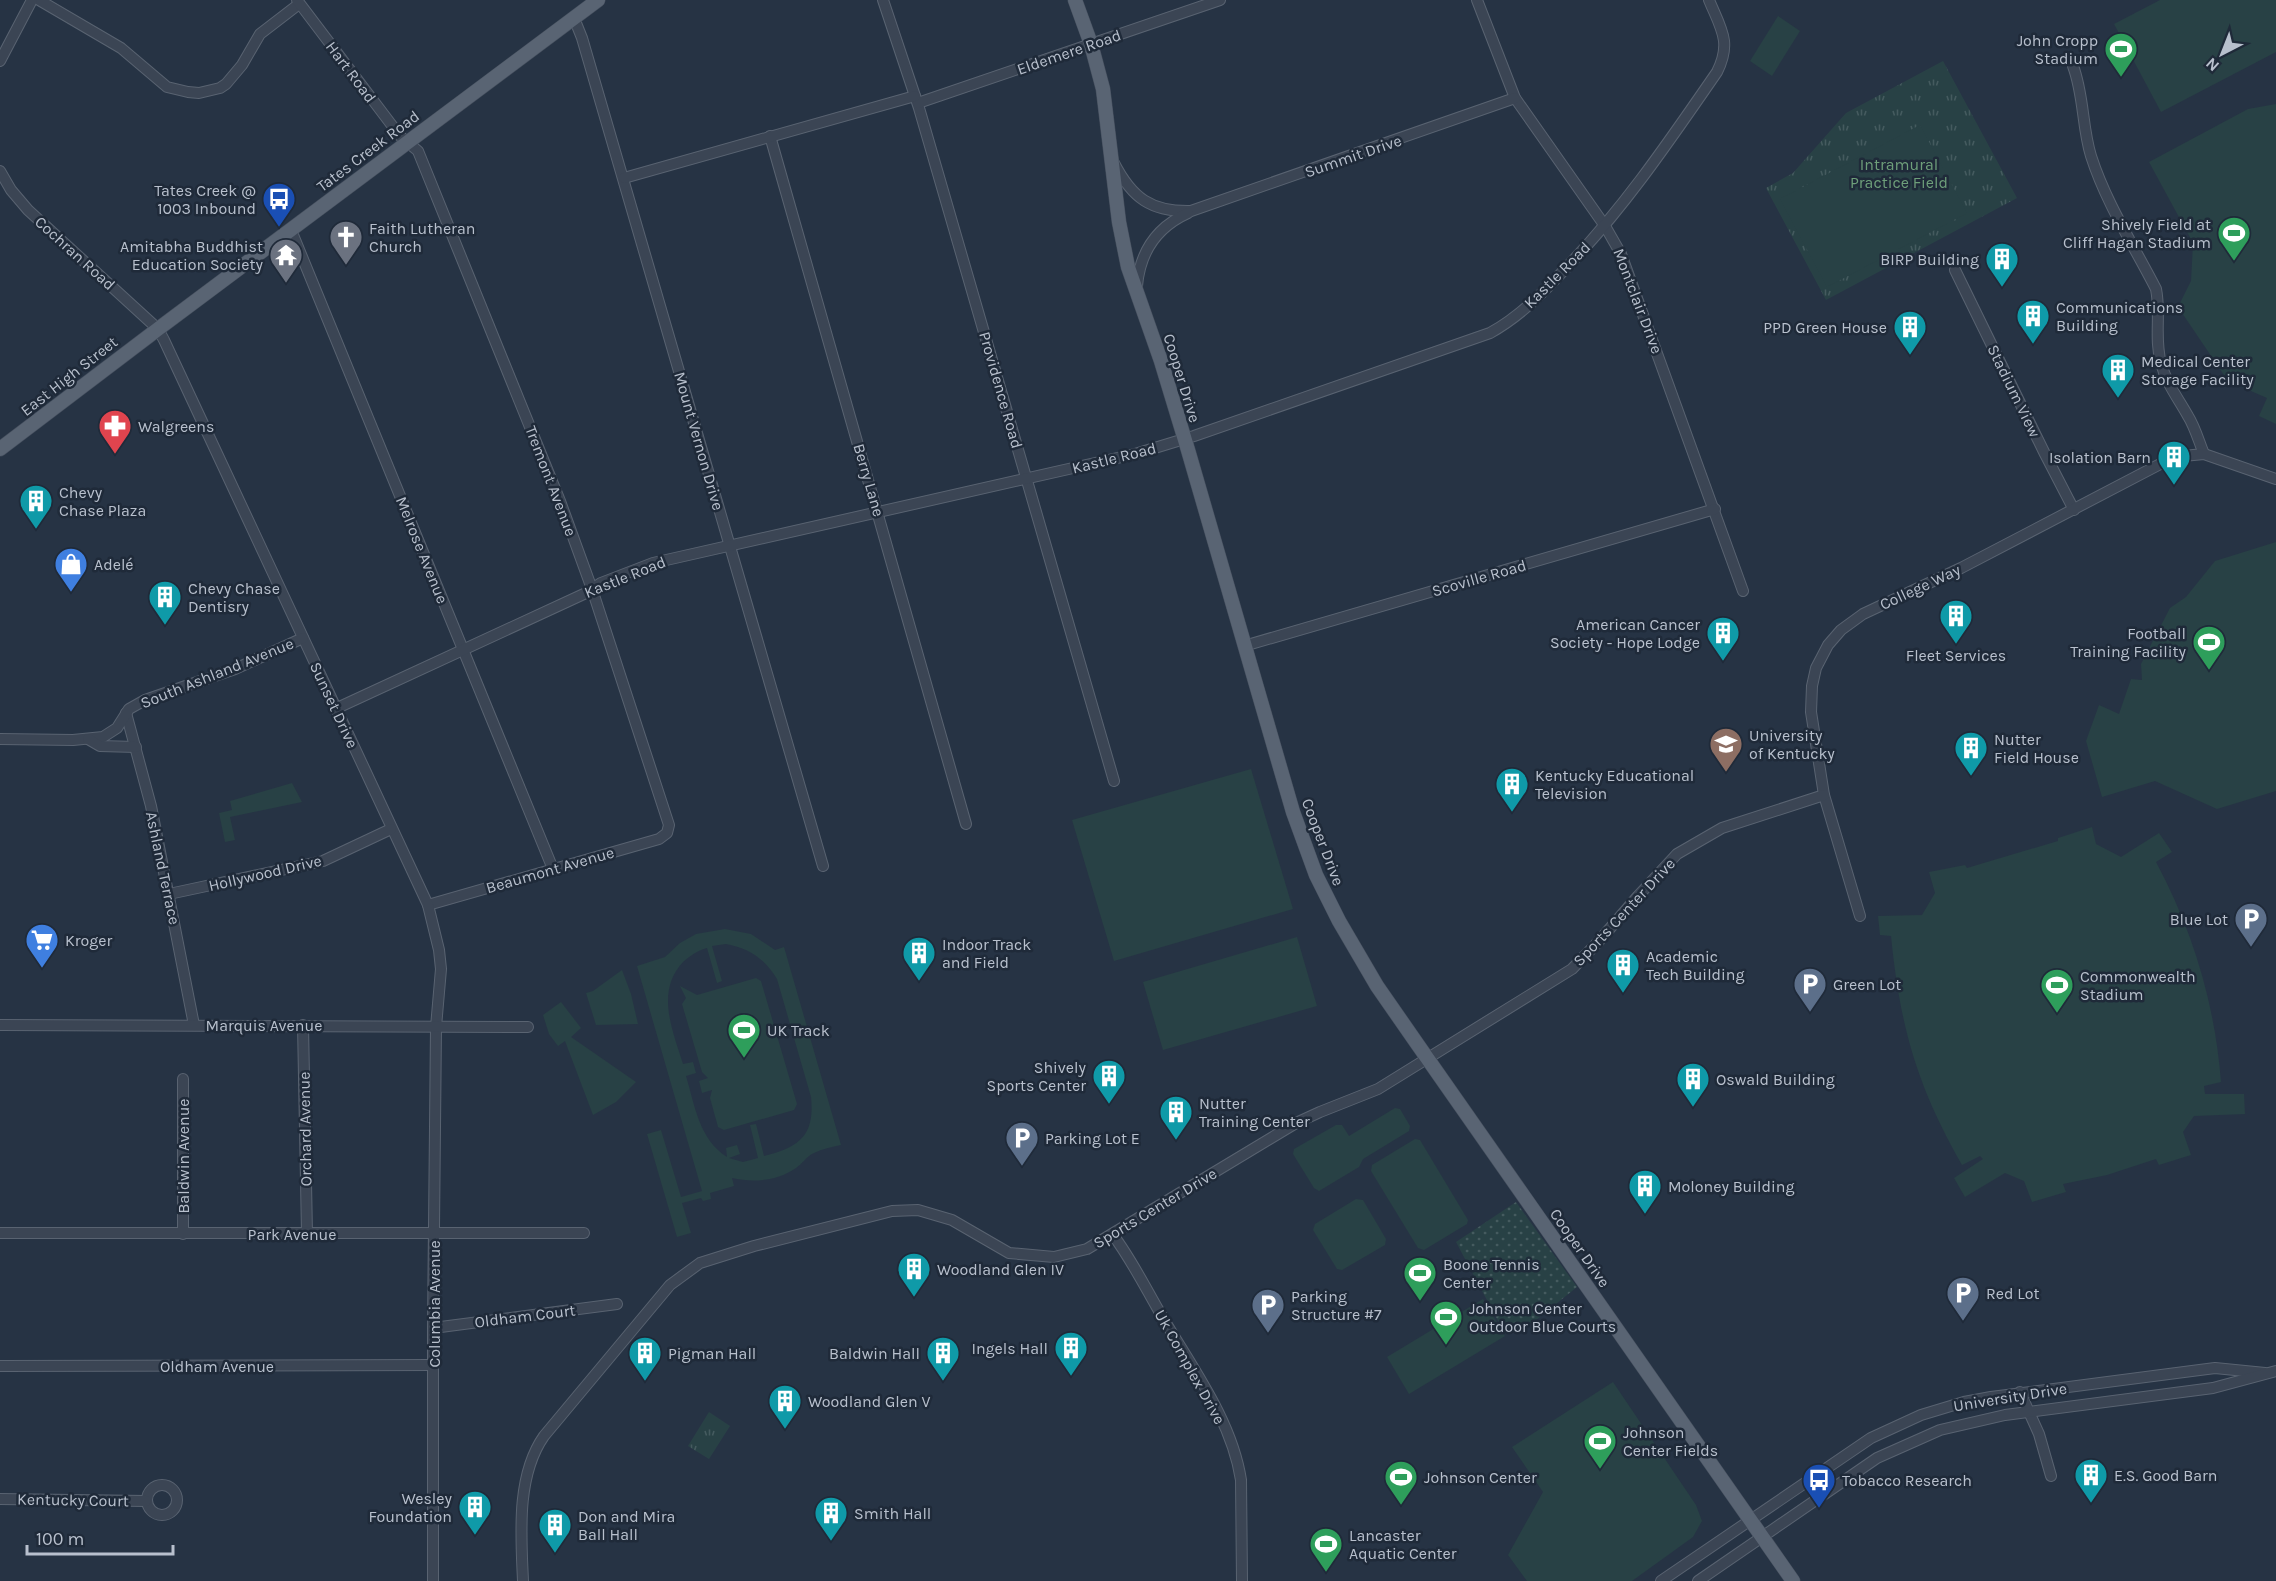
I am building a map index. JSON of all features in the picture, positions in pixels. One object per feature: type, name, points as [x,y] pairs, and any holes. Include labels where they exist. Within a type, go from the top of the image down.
[{"type":"main road","name":"Tates Creek Road","points":[[158,329],[598,0]]},
{"type":"main road","name":"Cooper Drive","points":[[1075,0],[1091,44],[1103,90],[1122,242],[1136,292],[1161,361],[1293,812],[1316,875],[1377,986],[1794,1581]]},
{"type":"main road","name":"East High Street","points":[[0,449],[158,329]]},
{"type":"street","points":[[0,61],[32,0]]},
{"type":"street","points":[[39,0],[121,48],[167,87],[199,93],[220,88],[226,84],[242,65],[260,34],[298,2]]},
{"type":"street","name":"Providence Road","points":[[883,0],[917,99],[1114,781]]},
{"type":"street","name":"Eldemere Road","points":[[624,178],[770,136],[917,99],[1220,0]]},
{"type":"street","name":"Montclair Drive","points":[[1477,0],[1515,98],[1605,226],[1621,254],[1743,591]]},
{"type":"street","name":"Kastle Road","points":[[335,709],[592,589],[653,563],[1135,454],[1490,333],[1513,318],[1548,287],[1605,226],[1640,182],[1722,62],[1726,44],[1709,0]]},
{"type":"street","name":"Hart Road","points":[[298,2],[375,104],[407,142]]},
{"type":"street","name":"Mount Vernon Drive","points":[[574,18],[624,178],[823,866]]},
{"type":"street","points":[[2073,66],[2094,164],[2104,189],[2156,289],[2160,306],[2157,339],[2160,361],[2168,385],[2190,418],[2204,454]]},
{"type":"street","name":"Summit Drive","points":[[1136,292],[1138,272],[1152,240],[1174,220],[1191,212],[1515,98]]},
{"type":"street","name":"Berry Lane","points":[[770,136],[966,824]]},
{"type":"street","name":"Tremont Avenue","points":[[407,142],[418,152],[560,501],[592,589],[668,819],[668,830]]},
{"type":"street","name":"Summit Drive","points":[[1112,160],[1127,186],[1145,202],[1168,210],[1191,212]]},
{"type":"street","name":"Cochran Road","points":[[0,171],[19,201],[158,329]]},
{"type":"street","points":[[0,181],[19,201]]},
{"type":"street","name":"Melrose Avenue","points":[[291,230],[553,869]]},
{"type":"street","name":"Stadium View","points":[[1955,270],[2074,510]]},
{"type":"street","name":"Sunset Drive","points":[[158,329],[428,905],[441,959],[436,1027]]},
{"type":"street","name":"College Way","points":[[1860,916],[1824,795],[1810,702],[1819,660],[1835,635],[1863,614],[1961,568],[2166,462],[2183,456],[2204,454],[2276,479]]},
{"type":"street","name":"Scoville Road","points":[[1244,646],[1715,509]]},
{"type":"street","name":"South Ashland Avenue","points":[[0,739],[88,739],[107,735],[121,722],[126,713],[145,700],[232,670],[303,638]]},
{"type":"street","name":"Ashland Terrace","points":[[126,713],[136,747],[169,894],[194,1025]]},
{"type":"street","points":[[88,739],[100,746],[136,747]]},
{"type":"street","name":"Sports Center Drive","points":[[523,1581],[525,1480],[538,1444],[670,1285],[700,1263],[754,1246],[891,1211],[918,1210],[952,1220],[1009,1253],[1054,1257],[1087,1249],[1296,1123],[1378,1089],[1572,969],[1677,854],[1722,828],[1824,795]]},
{"type":"street","name":"Hollywood Drive","points":[[169,894],[323,861],[391,829]]},
{"type":"street","name":"Beaumont Avenue","points":[[428,905],[659,839],[668,830]]},
{"type":"street","name":"Marquis Avenue","points":[[0,1025],[528,1027]]},
{"type":"street","name":"Orchard Avenue","points":[[303,1025],[307,1234]]},
{"type":"street","name":"Columbia Avenue","points":[[434,1581],[433,1328],[436,1027]]},
{"type":"street","name":"Baldwin Avenue","points":[[183,1078],[183,1233]]},
{"type":"street","name":"Park Avenue","points":[[0,1233],[584,1233]]},
{"type":"street","name":"Uk Complex Drive","points":[[1113,1235],[1207,1392],[1227,1432],[1239,1465],[1241,1480],[1242,1581]]},
{"type":"street","name":"Oldham Court","points":[[433,1328],[617,1304]]},
{"type":"street","name":"Oldham Avenue","points":[[0,1366],[434,1365]]},
{"type":"street","name":"University Drive","points":[[1661,1581],[1857,1446],[1902,1422],[1964,1402],[2020,1392],[2215,1368],[2271,1372]]},
{"type":"street","name":"University Drive","points":[[1698,1581],[1888,1451],[1940,1430],[1965,1422],[2028,1412],[2213,1388],[2271,1372]]},
{"type":"street","points":[[2020,1392],[2039,1434],[2051,1476]]},
{"type":"street","name":"Kentucky Court","points":[[0,1499],[146,1501]]},
{"type":"green space","points":[[2160,0],[2276,0],[2276,52],[2161,112],[2114,24]]},
{"type":"green space","points":[[1778,16],[1800,31],[1772,76],[1750,61]]},
{"type":"green space","name":"Intramural Practice Field","points":[[1943,61],[2017,198],[1826,300],[1766,188],[1793,173],[1846,113]]},
{"type":"green space","name":"Shively Field at Cliff Hagan Stadium","points":[[2276,104],[2276,424],[2259,416],[2267,398],[2228,381],[2178,307],[2191,281],[2193,243],[2149,162],[2248,109]]},
{"type":"green space","points":[[1920,125],[1967,213],[1827,287],[1780,199]]},
{"type":"green space","name":"Football Training Facility","points":[[2276,542],[2276,791],[2217,809],[2155,781],[2102,797],[2086,741],[2099,705],[2119,714],[2131,679],[2142,680],[2141,664],[2170,608],[2186,597],[2215,561]]},
{"type":"green space","points":[[1251,769],[1293,909],[1114,961],[1072,820]]},
{"type":"green space","points":[[292,783],[302,802],[230,817],[235,840],[225,842],[219,813],[232,810],[230,801]]},
{"type":"green space","name":"Commonwealth Stadium","points":[[2092,827],[2096,844],[2121,857],[2159,833],[2172,852],[2156,862],[2191,941],[2208,996],[2218,1053],[2221,1082],[2204,1086],[2205,1094],[2244,1094],[2245,1114],[2194,1116],[2183,1132],[2191,1155],[2159,1165],[2156,1159],[2107,1175],[2063,1184],[2066,1192],[2032,1202],[2024,1181],[2005,1173],[1965,1197],[1954,1178],[1983,1159],[1980,1156],[1962,1165],[1933,1109],[1913,1055],[1906,1028],[1891,936],[1880,935],[1878,916],[1922,915],[1935,893],[1929,872],[1965,865],[1967,868],[2058,841],[2058,838]]},
{"type":"green space","points":[[725,929],[751,934],[775,950],[784,947],[841,1145],[814,1153],[796,1168],[781,1176],[757,1180],[732,1178],[734,1186],[710,1193],[711,1199],[703,1201],[701,1198],[682,1203],[691,1233],[677,1237],[647,1134],[661,1130],[681,1197],[702,1191],[637,966],[665,957],[680,943],[696,934]],"holes":[[[726,944],[756,956],[777,979],[811,1097],[812,1110],[807,1130],[802,1138],[787,1148],[764,1156],[756,1124],[750,1125],[758,1158],[743,1162],[729,1158],[740,1154],[737,1145],[726,1148],[727,1157],[710,1141],[699,1121],[686,1076],[696,1073],[693,1062],[683,1064],[671,1025],[668,999],[670,986],[683,962],[704,949],[707,948],[717,983],[722,981],[712,946]]]},
{"type":"green space","points":[[1297,937],[1317,1006],[1163,1050],[1143,982]]},
{"type":"green space","points":[[622,970],[631,994],[638,1024],[596,1025],[586,993],[593,991]]},
{"type":"green space","points":[[756,978],[761,981],[797,1104],[794,1110],[724,1130],[718,1127],[710,1098],[712,1090],[702,1093],[699,1081],[708,1078],[702,1072],[682,1004],[686,998],[680,986],[697,995]]},
{"type":"green space","points":[[561,1002],[581,1028],[571,1037],[636,1082],[616,1102],[593,1115],[565,1041],[558,1046],[549,1034],[543,1015]]},
{"type":"green space","points":[[1395,1108],[1400,1109],[1410,1126],[1409,1131],[1363,1159],[1359,1167],[1319,1191],[1314,1188],[1293,1154],[1294,1149],[1336,1125],[1342,1125],[1349,1136]]},
{"type":"green space","points":[[1415,1139],[1420,1140],[1468,1220],[1467,1224],[1424,1250],[1418,1248],[1371,1171],[1372,1165]]},
{"type":"green space","points":[[1356,1199],[1363,1200],[1386,1239],[1385,1245],[1342,1270],[1337,1269],[1313,1230],[1315,1224]]},
{"type":"green space","points":[[1516,1202],[1577,1287],[1535,1321],[1505,1334],[1456,1242]]},
{"type":"green space","name":"Johnson Center Outdoor Blue Courts","points":[[1483,1299],[1505,1336],[1409,1394],[1387,1357]]},
{"type":"green space","name":"Johnson Center Fields","points":[[1613,1382],[1696,1505],[1702,1521],[1693,1537],[1632,1581],[1527,1581],[1508,1555],[1543,1492],[1512,1447]]},
{"type":"green space","points":[[709,1412],[730,1426],[709,1459],[688,1446]]},
{"type":"place","name":"John Cropp Stadium","points":[[2121,78]]},
{"type":"place","name":"Tates Creek @ 1003 Inbound","points":[[279,228]]},
{"type":"place","name":"Shively Field at Cliff Hagan Stadium","points":[[2234,262]]},
{"type":"place","name":"Faith Lutheran Church","points":[[346,266]]},
{"type":"place","name":"Amitabha Buddhist Education Society","points":[[286,284]]},
{"type":"place","name":"BIRP Building","points":[[2002,288]]},
{"type":"place","name":"Communications Building","points":[[2033,345]]},
{"type":"place","name":"PPD Green House","points":[[1910,356]]},
{"type":"place","name":"Medical Center Storage Facility","points":[[2118,399]]},
{"type":"place","name":"Walgreens","points":[[115,455]]},
{"type":"place","name":"Isolation Barn","points":[[2174,486]]},
{"type":"place","name":"Chevy Chase Plaza","points":[[36,530]]},
{"type":"place","name":"Adelé","points":[[71,593]]},
{"type":"place","name":"Chevy Chase Dentisry","points":[[165,626]]},
{"type":"place","name":"Fleet Services","points":[[1956,645]]},
{"type":"place","name":"American Cancer Society - Hope Lodge","points":[[1723,662]]},
{"type":"place","name":"Football Training Facility","points":[[2209,671]]},
{"type":"place","name":"University of Kentucky","points":[[1726,773]]},
{"type":"place","name":"Nutter Field House","points":[[1971,777]]},
{"type":"place","name":"Kentucky Educational Television","points":[[1512,813]]},
{"type":"place","name":"Blue Lot","points":[[2251,948]]},
{"type":"place","name":"Kroger","points":[[42,969]]},
{"type":"place","name":"Indoor Track and Field","points":[[919,982]]},
{"type":"place","name":"Academic Tech Building","points":[[1623,994]]},
{"type":"place","name":"Green Lot","points":[[1810,1013]]},
{"type":"place","name":"Commonwealth Stadium","points":[[2057,1014]]},
{"type":"place","name":"UK Track","points":[[744,1059]]},
{"type":"place","name":"Shively Sports Center","points":[[1109,1105]]},
{"type":"place","name":"Oswald Building","points":[[1693,1108]]},
{"type":"place","name":"Nutter Training Center","points":[[1176,1141]]},
{"type":"place","name":"Parking Lot E","points":[[1022,1167]]},
{"type":"place","name":"Moloney Building","points":[[1645,1215]]},
{"type":"place","name":"Woodland Glen IV","points":[[914,1298]]},
{"type":"place","name":"Boone Tennis Center","points":[[1420,1302]]},
{"type":"place","name":"Red Lot","points":[[1963,1322]]},
{"type":"place","name":"Parking Structure #7","points":[[1268,1334]]},
{"type":"place","name":"Johnson Center Outdoor Blue Courts","points":[[1446,1346]]},
{"type":"place","name":"Ingels Hall","points":[[1071,1377]]},
{"type":"place","name":"Pigman Hall","points":[[645,1382]]},
{"type":"place","name":"Baldwin Hall","points":[[943,1382]]},
{"type":"place","name":"Woodland Glen V","points":[[785,1430]]},
{"type":"place","name":"Johnson Center Fields","points":[[1600,1470]]},
{"type":"place","name":"E.S. Good Barn","points":[[2091,1504]]},
{"type":"place","name":"Johnson Center","points":[[1401,1506]]},
{"type":"place","name":"Tobacco Research","points":[[1819,1509]]},
{"type":"place","name":"Wesley Foundation","points":[[475,1536]]},
{"type":"place","name":"Smith Hall","points":[[831,1542]]},
{"type":"place","name":"Don and Mira Ball Hall","points":[[555,1554]]},
{"type":"place","name":"Lancaster Aquatic Center","points":[[1326,1573]]}]
